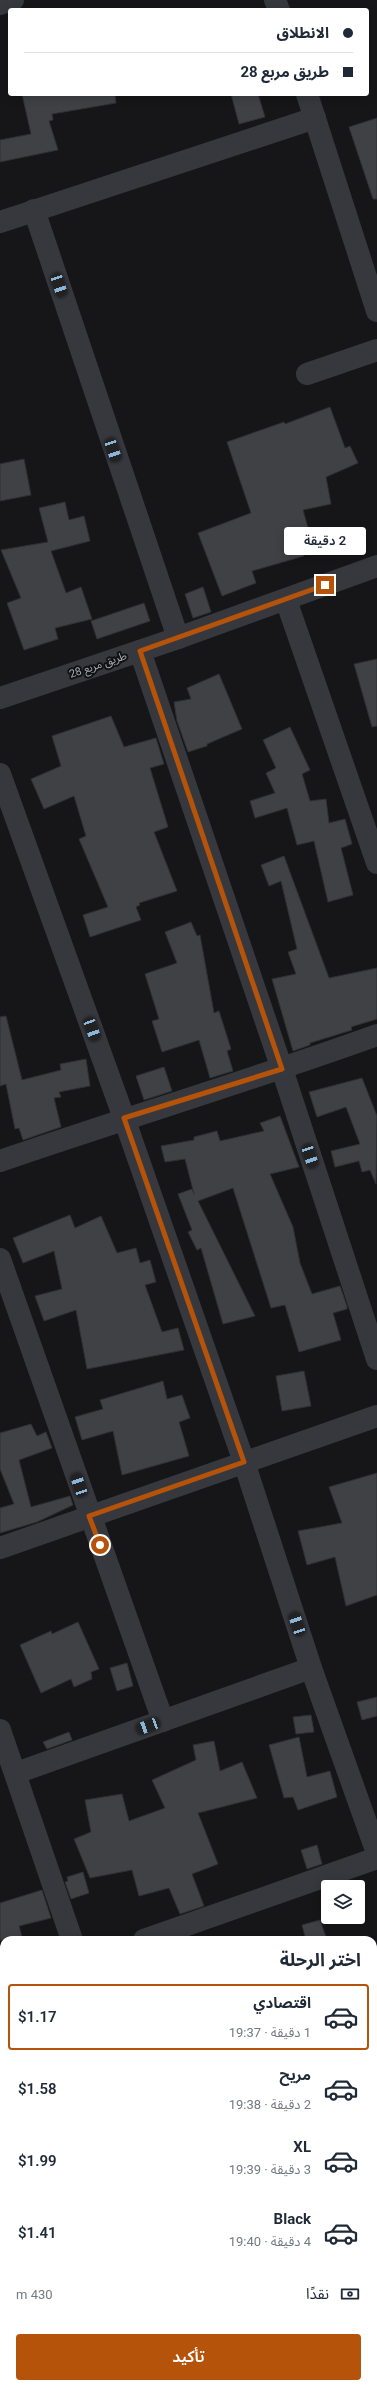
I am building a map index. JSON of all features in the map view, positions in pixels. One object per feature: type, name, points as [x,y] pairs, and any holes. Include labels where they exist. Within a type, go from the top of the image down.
[{"type":"street","points":[[0,4],[13,0]]},
{"type":"street","points":[[308,96],[377,311]]},
{"type":"street","points":[[0,222],[315,118]]},
{"type":"street","points":[[34,210],[178,638]]},
{"type":"street","points":[[307,374],[377,350]]},
{"type":"street","name":"طريق مربع 28","points":[[0,698],[178,638],[377,566]]},
{"type":"street","points":[[286,600],[377,863]]},
{"type":"street","points":[[140,651],[282,1069],[377,1360]]},
{"type":"street","points":[[0,774],[124,1118],[244,1462],[311,1668],[377,1853]]},
{"type":"street","points":[[0,1161],[124,1118],[282,1069],[377,1035]]},
{"type":"street","points":[[0,1259],[89,1516],[163,1721]]},
{"type":"street","points":[[0,1548],[377,1416]]},
{"type":"street","points":[[16,1773],[311,1668]]},
{"type":"street","points":[[0,1730],[71,1936]]},
{"type":"street","points":[[155,1936],[377,1858]]},
{"type":"building","points":[[22,96],[115,96],[116,103],[52,114],[53,120],[49,121],[58,150],[0,162],[0,140],[31,134]]},
{"type":"building","points":[[232,96],[259,96],[265,117],[239,124]]},
{"type":"building","points":[[377,118],[377,199],[373,199],[349,127]]},
{"type":"building","points":[[330,407],[345,448],[350,446],[358,463],[326,477],[331,504],[303,510],[308,528],[297,531],[304,556],[252,571],[256,583],[222,596],[198,533],[251,513],[227,442],[284,422],[285,424]]},
{"type":"building","points":[[24,459],[31,495],[0,501],[0,464]]},
{"type":"building","points":[[65,502],[69,520],[84,516],[90,541],[51,551],[66,593],[81,587],[92,619],[55,628],[58,639],[24,650],[7,603],[21,598],[1,550],[48,542],[39,508]]},
{"type":"building","points":[[203,587],[211,612],[193,618],[185,594]]},
{"type":"building","points":[[144,603],[150,621],[97,639],[91,621]]},
{"type":"building","points":[[377,659],[377,726],[372,727],[354,664]]},
{"type":"building","points":[[219,674],[242,729],[207,744],[207,746],[188,752],[177,721],[174,702],[191,699],[187,688]]},
{"type":"building","points":[[111,716],[124,747],[156,738],[164,764],[150,768],[168,827],[154,832],[177,891],[139,903],[140,905],[136,907],[141,920],[90,937],[83,915],[108,907],[79,839],[86,836],[74,796],[44,809],[31,779],[61,766],[52,736]]},
{"type":"building","points":[[290,727],[310,770],[302,774],[310,801],[326,799],[329,823],[345,819],[352,844],[341,848],[353,895],[328,902],[314,841],[297,845],[287,808],[255,818],[250,801],[275,793],[266,773],[276,768],[263,740]]},
{"type":"building","points":[[284,856],[329,978],[377,968],[377,1019],[351,1027],[352,1030],[310,1043],[310,1045],[293,1051],[272,979],[296,974],[288,952],[297,949],[281,881],[269,886],[261,865]]},
{"type":"building","points":[[191,922],[197,936],[200,935],[214,1013],[219,1011],[231,1049],[227,1051],[233,1071],[210,1078],[199,1040],[162,1052],[152,1021],[159,1019],[145,974],[177,963],[165,932]]},
{"type":"building","points":[[6,1016],[22,1080],[61,1070],[60,1064],[86,1059],[90,1086],[59,1092],[61,1097],[54,1098],[61,1127],[23,1140],[19,1128],[15,1129],[6,1084],[0,1086],[0,1017]]},
{"type":"building","points":[[164,1067],[172,1091],[144,1100],[136,1076]]},
{"type":"building","points":[[362,1078],[377,1116],[376,1184],[370,1170],[362,1172],[359,1161],[335,1167],[331,1151],[360,1144],[346,1107],[317,1117],[309,1092]]},
{"type":"building","points":[[280,1116],[299,1167],[270,1174],[293,1227],[300,1263],[312,1294],[340,1286],[347,1306],[347,1309],[333,1313],[341,1340],[299,1352],[285,1305],[271,1308],[233,1188],[198,1201],[255,1316],[223,1324],[201,1248],[197,1250],[188,1232],[192,1230],[178,1194],[192,1189],[194,1194],[185,1159],[165,1162],[161,1146],[194,1140],[194,1137],[217,1131],[220,1141],[264,1131],[260,1123]]},
{"type":"building","points":[[70,1215],[75,1228],[101,1216],[117,1253],[136,1248],[140,1263],[150,1260],[156,1282],[145,1285],[162,1332],[178,1328],[184,1350],[87,1369],[76,1310],[44,1321],[35,1296],[62,1289],[54,1251],[23,1263],[13,1238]]},
{"type":"building","points":[[304,1371],[311,1406],[282,1411],[276,1376]]},
{"type":"building","points":[[163,1381],[167,1399],[182,1395],[190,1418],[179,1422],[189,1456],[122,1475],[113,1431],[82,1440],[75,1417],[103,1409],[100,1400]]},
{"type":"building","points":[[31,1424],[37,1436],[46,1432],[52,1448],[19,1460],[31,1507],[70,1496],[73,1505],[37,1522],[0,1533],[0,1508],[14,1504],[0,1469],[0,1433]]},
{"type":"building","points":[[377,1473],[377,1595],[346,1606],[335,1557],[307,1565],[298,1531],[342,1523],[329,1487]]},
{"type":"building","points":[[78,1622],[99,1669],[91,1672],[92,1679],[74,1687],[71,1679],[41,1693],[20,1645],[51,1631],[52,1634]]},
{"type":"building","points":[[127,1663],[133,1686],[117,1691],[110,1668]]},
{"type":"building","points":[[377,1697],[377,1716],[362,1720],[357,1702]]},
{"type":"building","points":[[311,1715],[314,1732],[296,1734],[293,1717]]},
{"type":"building","points":[[69,1732],[72,1740],[47,1749],[43,1742]]},
{"type":"building","points":[[299,1737],[307,1777],[330,1771],[337,1797],[298,1810],[293,1797],[284,1798],[269,1745]]},
{"type":"building","points":[[214,1741],[220,1771],[242,1762],[257,1798],[198,1813],[218,1864],[192,1874],[204,1906],[180,1914],[169,1888],[139,1896],[132,1870],[90,1878],[74,1839],[91,1832],[85,1800],[122,1794],[129,1821],[165,1808],[152,1780],[196,1760],[193,1745]]},
{"type":"building","points":[[317,1845],[322,1864],[307,1869],[301,1850]]},
{"type":"building","points":[[83,1872],[89,1893],[71,1899],[65,1882],[68,1881],[67,1877]]},
{"type":"building","points":[[42,1890],[51,1918],[19,1926],[22,1936],[0,1936],[0,1903]]},
{"type":"building","points":[[320,1920],[326,1936],[305,1936],[302,1925]]},
{"type":"route","points":[[100,1545],[89,1516],[244,1462],[124,1118],[282,1069],[140,651],[325,585]]}]
